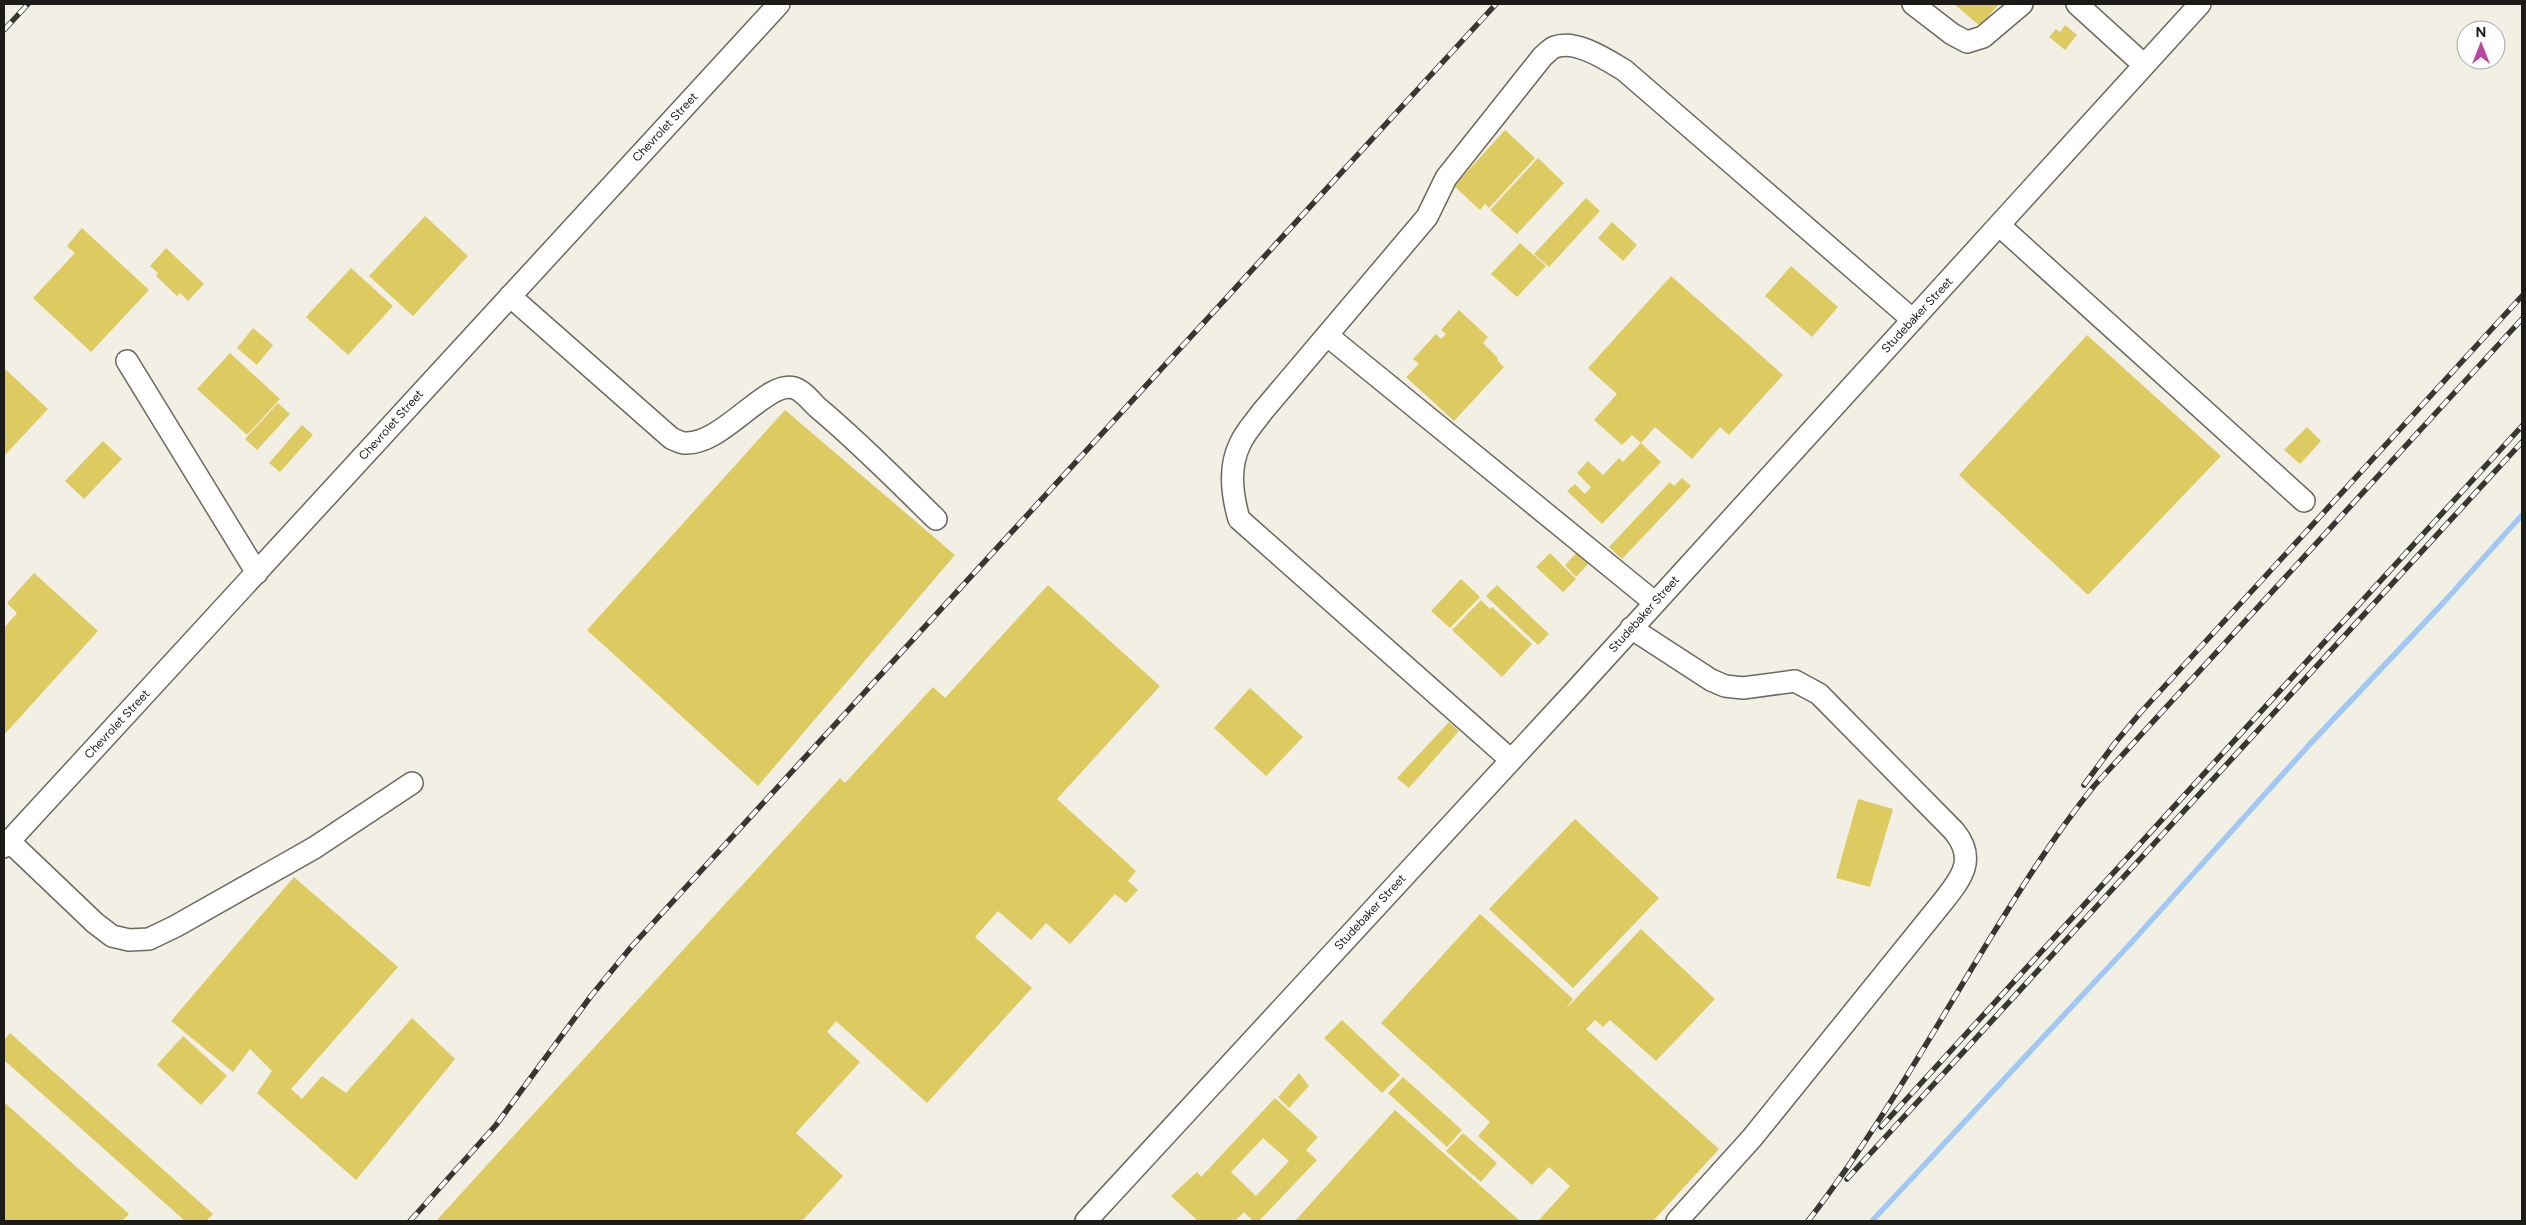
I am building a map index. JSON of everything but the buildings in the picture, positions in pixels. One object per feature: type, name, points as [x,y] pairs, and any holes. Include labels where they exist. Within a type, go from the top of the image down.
[{"type":"lane","name":"Chevrolet Street","points":[[6,844],[779,4]]},
{"type":"lane","points":[[1913,4],[1952,34],[1967,42],[1983,37],[2022,4]]},
{"type":"lane","points":[[2077,4],[2143,64]]},
{"type":"lane","name":"Studebaker Street","points":[[1086,1221],[2000,226],[2143,64],[2200,4]]},
{"type":"lane","points":[[1511,760],[1239,519],[1233,498],[1232,473],[1239,444],[1262,412],[1427,217],[1446,178],[1542,56],[1555,47],[1572,47],[1592,52],[1624,70],[1913,320]]},
{"type":"lane","points":[[2000,226],[2304,501]]},
{"type":"lane","points":[[510,296],[671,438],[685,443],[702,439],[733,423],[771,392],[783,387],[795,388],[837,423],[936,519]]},
{"type":"lane","points":[[1328,336],[1654,602]]},
{"type":"lane","points":[[126,361],[257,573]]},
{"type":"lane","points":[[1631,628],[1711,680],[1725,686],[1743,688],[1795,682],[1819,694],[1954,831],[1964,845],[1966,855],[1963,871],[1958,881],[1941,904],[1752,1138],[1677,1221]]},
{"type":"lane","points":[[6,844],[112,936],[129,940],[148,939],[176,926],[314,848],[412,783]]},
{"type":"waterway","points":[[1872,1221],[2131,943],[2310,744],[2444,602],[2522,515]]},
{"type":"railway","points":[[4,30],[28,4]]},
{"type":"railway","points":[[410,1221],[496,1125],[591,996],[632,946],[1496,4]]},
{"type":"railway","points":[[2084,785],[2141,712],[2522,296]]},
{"type":"railway","points":[[1808,1221],[1878,1122],[2036,866],[2094,786],[2522,319]]},
{"type":"railway","points":[[1881,1127],[2522,426]]},
{"type":"railway","points":[[1847,1179],[2522,442]]}]
